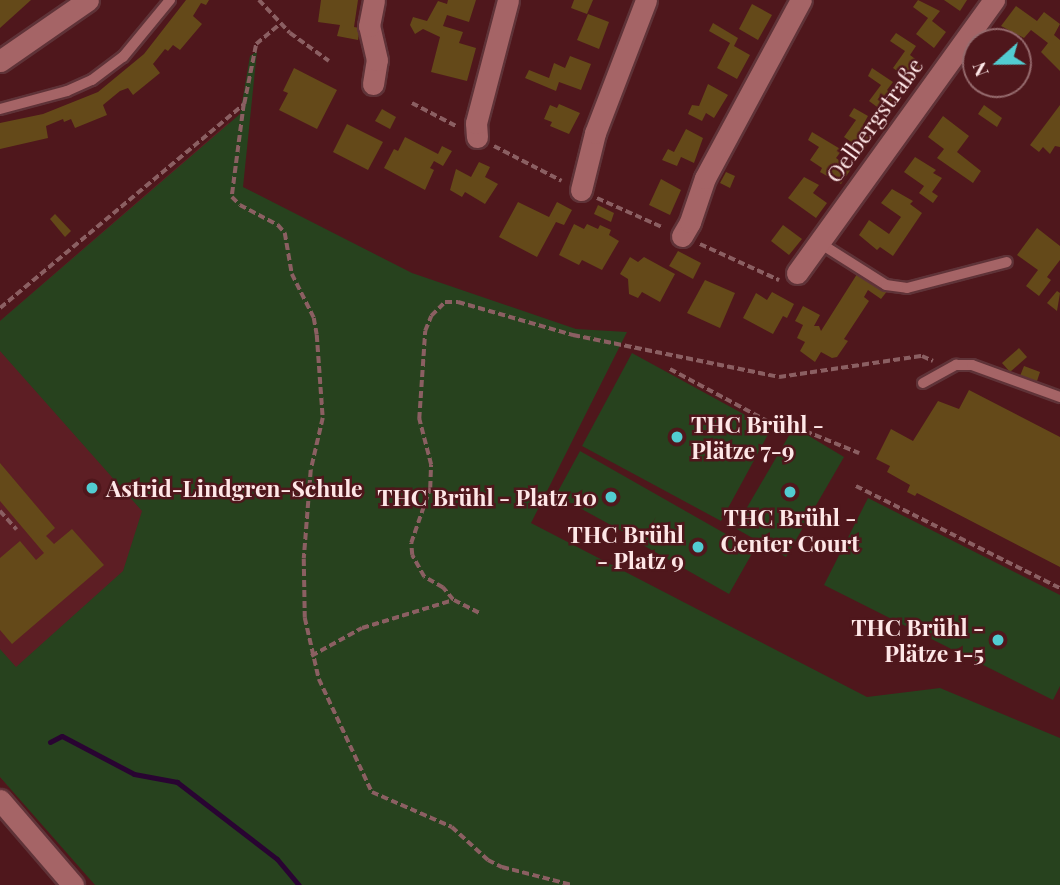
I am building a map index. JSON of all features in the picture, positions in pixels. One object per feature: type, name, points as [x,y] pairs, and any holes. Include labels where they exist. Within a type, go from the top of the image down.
[{"type":"street","points":[[0,61],[88,0]]},
{"type":"street","points":[[373,84],[377,60],[369,26],[374,0]]},
{"type":"street","points":[[478,137],[476,122],[508,0]]},
{"type":"street","points":[[581,190],[594,133],[646,0]]},
{"type":"street","points":[[682,236],[690,222],[705,178],[801,0]]},
{"type":"street","name":"Oelbergstraße","points":[[797,272],[994,0]]},
{"type":"street","points":[[0,800],[73,885]]},
{"type":"lane","points":[[0,109],[67,91],[92,80],[123,57],[170,0]]},
{"type":"lane","points":[[818,242],[886,285],[907,288],[1007,262]]},
{"type":"lane","points":[[923,383],[949,368],[972,365],[1060,397]]},
{"type":"path","points":[[259,0],[305,46],[329,61]]},
{"type":"path","points":[[280,23],[256,44],[244,104],[232,197],[240,205],[278,225],[285,233],[292,274],[314,318],[317,335],[323,418],[311,470],[304,559],[305,618],[311,656],[343,733],[372,792],[452,827],[488,860],[502,867],[572,885]]},
{"type":"path","points":[[412,103],[446,121]]},
{"type":"path","points":[[0,308],[244,104]]},
{"type":"path","points":[[530,164],[552,176]]},
{"type":"path","points":[[620,210],[785,283],[797,272]]},
{"type":"path","points":[[480,613],[453,600],[443,588],[424,577],[412,555],[411,543],[430,488],[431,465],[419,419],[425,331],[431,316],[445,302],[458,302],[573,335],[779,377],[922,356],[949,368]]},
{"type":"path","points":[[670,369],[773,424],[776,419],[859,453]]},
{"type":"path","points":[[856,486],[1060,588]]},
{"type":"path","points":[[0,511],[16,530]]},
{"type":"path","points":[[311,656],[362,628],[453,600]]},
{"type":"shaded area","name":"Astrid-Lindgren-Schule","points":[[229,122],[165,656],[8,786],[0,777],[0,321]]},
{"type":"green space","points":[[257,51],[243,187],[412,273],[576,329],[627,332],[531,523],[867,697],[940,688],[1060,738],[1060,885],[95,885],[0,777],[0,649],[16,667],[123,571],[142,511],[0,351],[0,321],[240,114],[250,56]]},
{"type":"green space","name":"THC Brühl - Plätze 7-9","points":[[632,353],[771,429],[721,521],[582,446]]},
{"type":"green space","name":"THC Brühl - Center Court","points":[[794,427],[844,457],[786,557],[735,528]]},
{"type":"green space","points":[[580,451],[754,550],[729,594],[641,544],[656,517],[640,541],[556,495]]},
{"type":"green space","name":"THC Brühl - Plätze 1-5","points":[[868,498],[1060,595],[1060,686],[1053,700],[824,585]]},
{"type":"building","points":[[0,0],[31,0],[0,28]]},
{"type":"building","points":[[186,0],[209,0],[206,5],[201,3],[193,16],[202,24],[180,50],[173,45],[168,51],[165,49],[153,64],[160,73],[133,95],[128,88],[120,91],[103,105],[107,115],[75,128],[71,119],[64,122],[63,119],[46,126],[48,138],[0,149],[0,123],[43,114],[98,92],[144,54]]},
{"type":"building","points":[[321,0],[358,0],[354,27],[360,28],[358,40],[337,36],[340,25],[318,22]]},
{"type":"building","points":[[448,0],[476,0],[469,22],[447,15],[443,26],[463,32],[459,43],[476,48],[467,81],[431,72],[440,37],[423,29],[415,34],[410,25],[413,17],[427,21],[438,1],[447,4]]},
{"type":"building","points":[[574,0],[593,0],[587,14],[571,8]]},
{"type":"building","points":[[918,0],[940,11],[932,21],[946,32],[934,48],[916,34],[928,18],[913,7]]},
{"type":"building","points":[[944,0],[967,0],[960,11]]},
{"type":"building","points":[[752,4],[772,15],[758,40],[739,29]]},
{"type":"building","points":[[1016,6],[1037,21],[1044,12],[1060,24],[1054,35],[1060,40],[1060,71],[1041,52],[1048,43],[1032,28],[1001,26]]},
{"type":"building","points":[[588,14],[609,22],[599,49],[577,40]]},
{"type":"building","points":[[713,23],[738,38],[734,46],[750,55],[737,79],[717,68],[730,43],[709,31]]},
{"type":"building","points":[[896,33],[916,46],[910,55],[923,65],[911,81],[893,68],[905,51],[890,41]]},
{"type":"building","points":[[570,56],[591,64],[581,90],[559,82],[556,91],[525,78],[529,70],[549,78],[554,63],[565,68]]},
{"type":"building","points":[[294,68],[337,90],[317,129],[279,110],[288,93],[283,91]]},
{"type":"building","points":[[872,68],[893,82],[887,90],[900,99],[888,115],[869,101],[881,85],[868,76]]},
{"type":"building","points":[[708,84],[728,95],[714,118],[706,113],[702,121],[688,114],[692,105],[699,106]]},
{"type":"building","points":[[559,104],[580,113],[569,134],[550,126],[552,122],[544,119],[550,105],[557,108]]},
{"type":"building","points":[[984,105],[1002,118],[997,127],[978,114]]},
{"type":"building","points":[[1060,105],[1060,147],[1055,146],[1050,154],[1043,147],[1039,152],[1030,145]]},
{"type":"building","points":[[854,108],[868,116],[863,125],[875,134],[863,150],[844,137],[856,120],[849,116]]},
{"type":"building","points":[[382,109],[396,117],[390,129],[375,121]]},
{"type":"building","points":[[943,116],[969,136],[957,152],[981,171],[973,183],[937,158],[944,149],[928,137]]},
{"type":"building","points":[[347,124],[383,142],[368,170],[333,152]]},
{"type":"building","points":[[686,129],[703,138],[694,163],[681,157],[677,166],[662,160],[668,149],[674,152]]},
{"type":"building","points":[[812,132],[842,150],[836,158],[851,169],[841,184],[820,172],[822,168],[810,160],[819,147],[808,140]]},
{"type":"building","points":[[405,137],[438,154],[442,146],[452,151],[443,166],[434,161],[430,168],[434,170],[425,190],[384,168],[394,149],[398,151]]},
{"type":"building","points":[[915,157],[936,170],[933,173],[942,178],[932,192],[938,196],[933,203],[919,193],[924,186],[904,172]]},
{"type":"building","points":[[479,162],[490,167],[485,177],[498,184],[485,204],[465,192],[462,197],[450,190],[456,169],[471,177]]},
{"type":"building","points":[[726,172],[735,176],[730,188],[720,183]]},
{"type":"building","points":[[804,177],[819,185],[813,193],[827,203],[816,218],[788,198]]},
{"type":"building","points":[[661,179],[681,190],[670,215],[649,205]]},
{"type":"building","points":[[892,189],[913,201],[910,204],[922,213],[893,256],[880,247],[877,250],[859,235],[869,220],[889,234],[901,217],[881,203]]},
{"type":"building","points":[[518,202],[549,217],[557,202],[572,210],[564,225],[556,222],[537,257],[499,237]]},
{"type":"building","points":[[598,205],[614,213],[611,222],[594,214]]},
{"type":"building","points":[[55,214],[71,231],[65,237],[50,219]]},
{"type":"building","points":[[574,224],[584,229],[587,224],[598,229],[600,225],[611,230],[609,235],[619,241],[602,270],[582,260],[579,265],[559,255]]},
{"type":"building","points":[[783,225],[802,239],[789,255],[771,241]]},
{"type":"building","points":[[1037,228],[1060,246],[1060,260],[1047,277],[1051,280],[1039,296],[1026,286],[1038,270],[1017,255]]},
{"type":"building","points":[[678,251],[701,263],[693,279],[669,266]]},
{"type":"building","points":[[630,257],[638,262],[644,257],[675,274],[660,302],[642,292],[638,298],[629,294],[628,279],[620,274]]},
{"type":"building","points":[[859,271],[888,290],[881,299],[868,290],[864,297],[869,301],[844,339],[848,341],[837,357],[832,358],[821,352],[815,362],[800,351],[805,342],[797,338],[803,325],[795,321],[803,306],[820,315],[814,326],[819,326],[821,331]]},
{"type":"building","points":[[705,280],[735,293],[720,328],[687,313]]},
{"type":"building","points":[[1057,291],[1060,293],[1057,311],[1047,303]]},
{"type":"building","points":[[772,292],[794,304],[787,318],[783,316],[773,334],[743,318],[756,293],[767,300]]},
{"type":"building","points":[[1019,348],[1027,357],[1010,372],[1002,363]]},
{"type":"building","points":[[1024,366],[1040,372],[1037,381],[1020,376]]},
{"type":"building","points":[[969,390],[1060,437],[1060,567],[917,493],[915,496],[907,492],[910,485],[887,472],[890,466],[876,459],[891,429],[913,441],[938,401],[959,409]]},
{"type":"building","name":"Astrid-Lindgren-Schule","points":[[0,463],[55,528],[46,536],[54,544],[72,529],[104,565],[12,644],[0,630],[0,558],[20,541],[36,560],[44,553],[0,501]]},
{"type":"waterway","points":[[50,742],[62,736],[134,774],[177,782],[277,859],[299,885]]},
{"type":"place","name":"THC Brühl - Plätze 7-9","points":[[677,437]]},
{"type":"place","name":"Astrid-Lindgren-Schule","points":[[92,488]]},
{"type":"place","name":"THC Brühl - Center Court","points":[[790,492]]},
{"type":"place","name":"THC Brühl - Platz 10","points":[[611,497]]},
{"type":"place","name":"THC Brühl - Platz 9","points":[[698,547]]},
{"type":"place","name":"THC Brühl - Plätze 1-5","points":[[998,640]]}]
